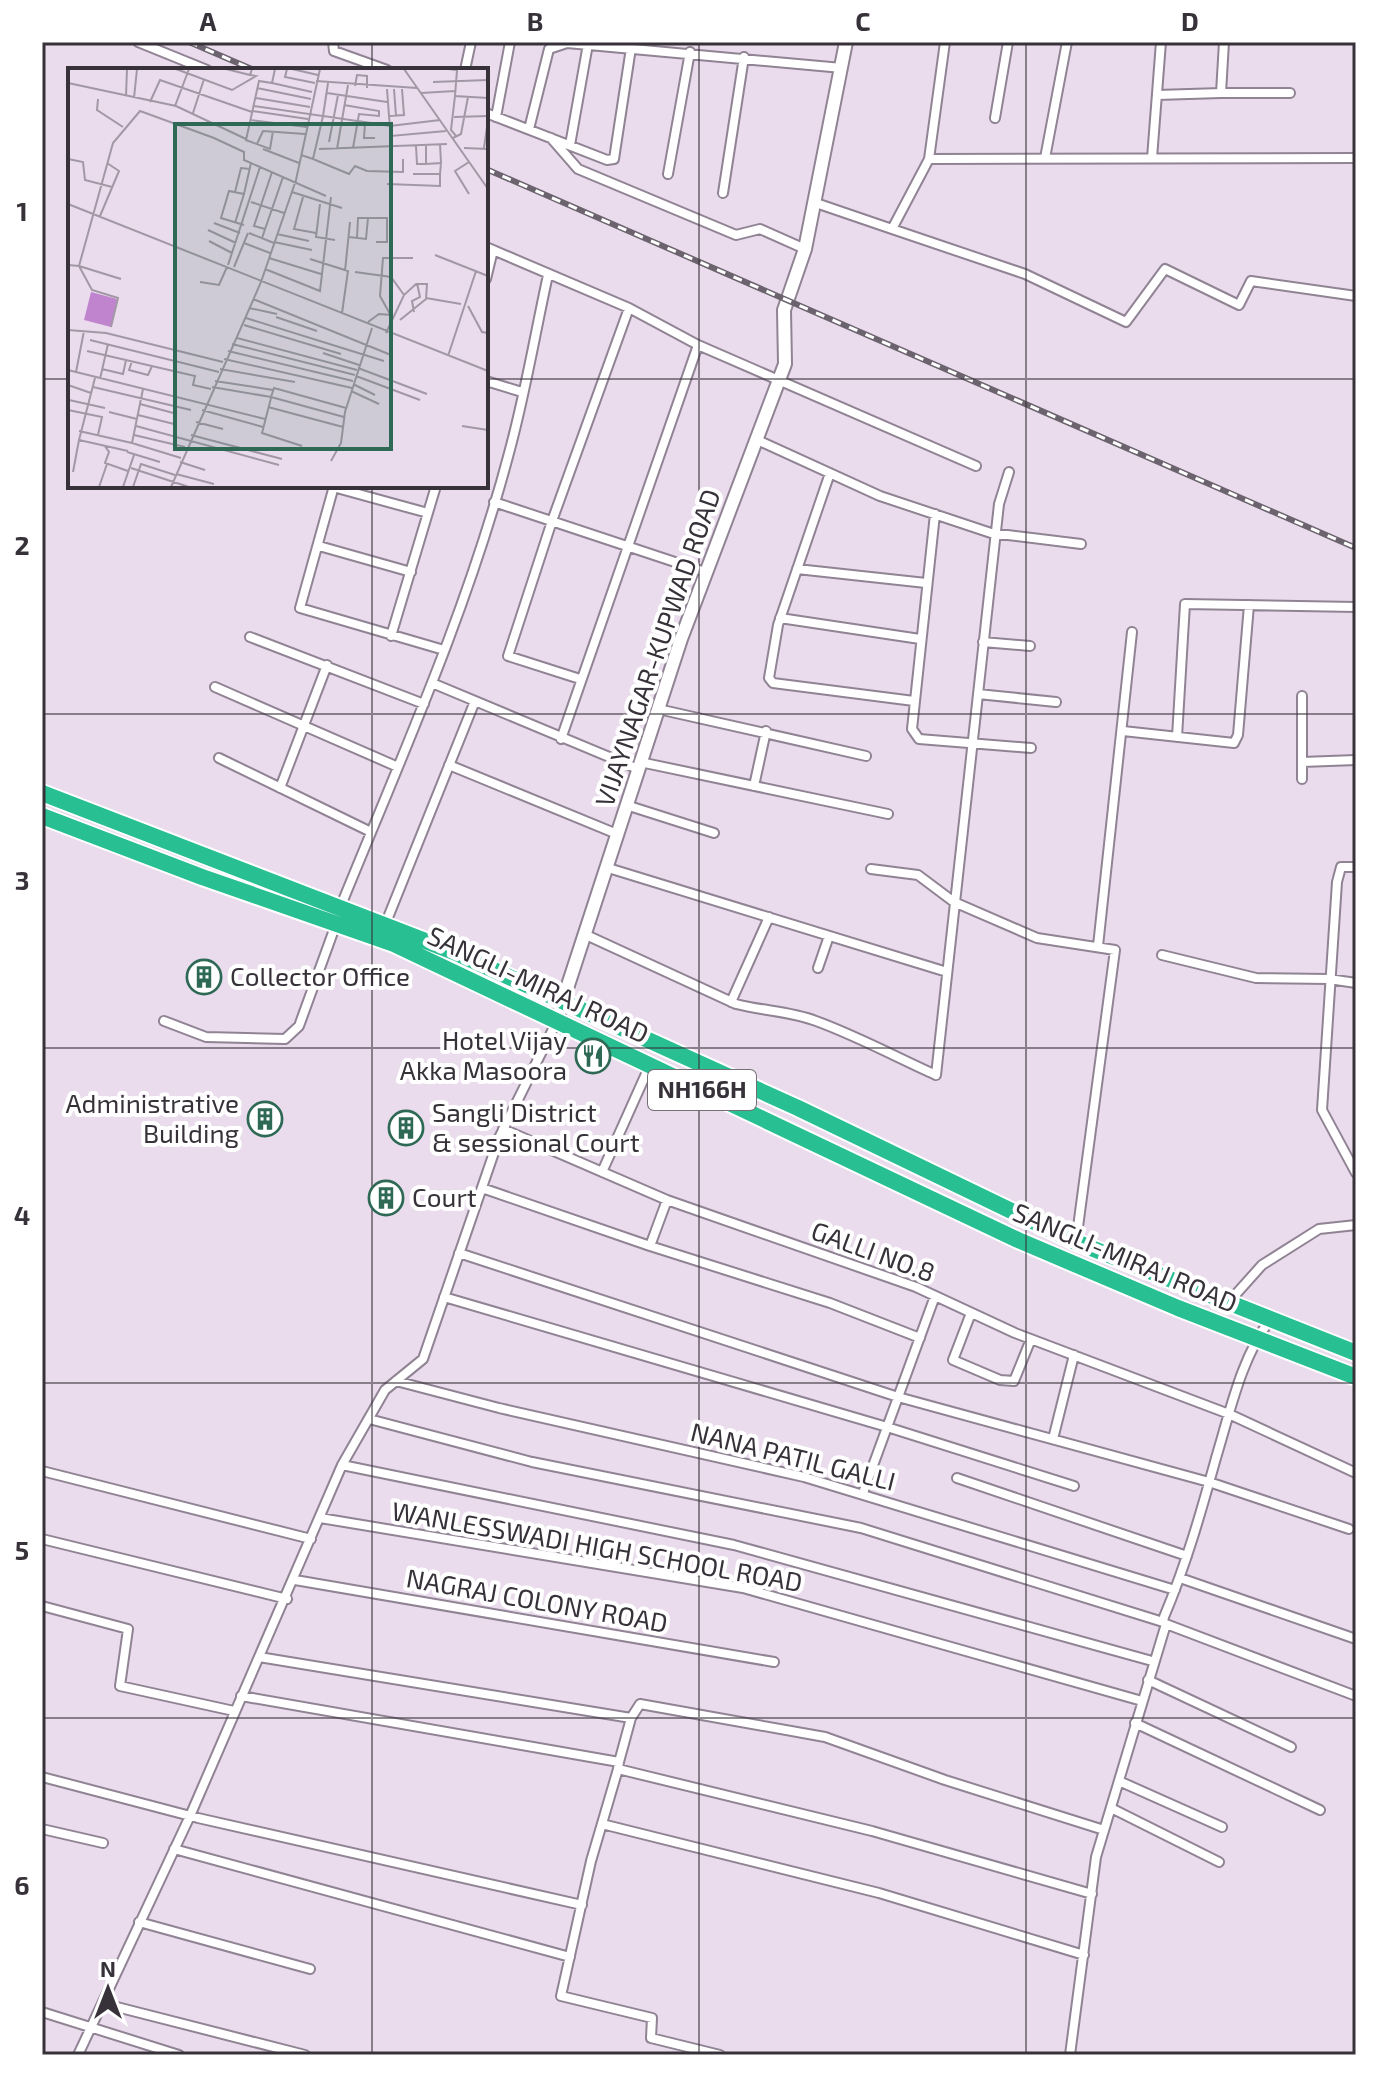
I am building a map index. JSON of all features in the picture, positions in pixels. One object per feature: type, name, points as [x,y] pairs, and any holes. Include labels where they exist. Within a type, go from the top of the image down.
[{"type":"highway","name":"SANGLI-MIRAJ ROAD","points":[[42,793],[338,916],[1018,1240],[1356,1377]]},
{"type":"highway","name":"SANGLI-MIRAJ ROAD","points":[[42,816],[338,916],[385,925],[798,1108],[1076,1242],[1356,1353]]},
{"type":"street","points":[[138,42],[202,68]]},
{"type":"street","points":[[333,42],[334,51],[381,68]]},
{"type":"street","points":[[465,68],[471,42]]},
{"type":"street","points":[[496,117],[510,42]]},
{"type":"street","points":[[551,138],[578,169],[736,235],[760,229],[805,249],[846,42]]},
{"type":"street","points":[[892,229],[929,159],[945,42]]},
{"type":"street","points":[[995,118],[1008,42]]},
{"type":"street","points":[[1045,158],[1067,42]]},
{"type":"street","points":[[1152,158],[1161,42]]},
{"type":"street","points":[[1221,93],[1224,42]]},
{"type":"street","points":[[529,129],[549,49],[567,43],[842,68]]},
{"type":"street","points":[[570,145],[588,44]]},
{"type":"street","points":[[488,114],[607,160],[614,159],[631,48]]},
{"type":"street","points":[[668,174],[690,52]]},
{"type":"street","points":[[723,193],[744,57]]},
{"type":"street","points":[[1157,95],[1290,93]]},
{"type":"street","points":[[929,159],[1356,158]]},
{"type":"street","points":[[813,202],[1025,274],[1126,322],[1165,269],[1239,305],[1251,281],[1356,296]]},
{"type":"street","points":[[489,248],[629,308],[698,345],[976,466]]},
{"type":"street","name":"VIJAYNAGAR-KUPWAD ROAD","points":[[557,1019],[705,572],[777,378],[785,364],[784,310],[805,249]]},
{"type":"street","points":[[164,1021],[206,1037],[285,1039],[299,1026],[338,916],[432,683],[494,502],[548,275]]},
{"type":"street","points":[[580,679],[508,656],[552,521],[629,308]]},
{"type":"street","points":[[561,739],[698,345]]},
{"type":"street","points":[[488,382],[522,392]]},
{"type":"street","points":[[755,438],[880,496],[995,534],[1081,544]]},
{"type":"street","points":[[584,934],[731,1002],[815,1020],[936,1075],[995,534],[1002,487],[1009,472]]},
{"type":"street","points":[[830,473],[780,618],[769,670],[773,683],[914,701]]},
{"type":"street","points":[[334,488],[300,608],[444,650]]},
{"type":"street","points":[[341,488],[428,513]]},
{"type":"street","points":[[391,636],[435,488]]},
{"type":"street","points":[[494,502],[705,572]]},
{"type":"street","points":[[935,514],[912,729],[919,739],[1031,748]]},
{"type":"street","points":[[319,546],[411,572]]},
{"type":"street","points":[[797,569],[926,583]]},
{"type":"street","points":[[1177,737],[1185,604],[1356,607]]},
{"type":"street","points":[[1123,731],[1234,743],[1238,735],[1249,605]]},
{"type":"street","points":[[780,618],[920,639]]},
{"type":"street","points":[[1098,946],[1132,632]]},
{"type":"street","points":[[250,637],[424,704]]},
{"type":"street","points":[[983,642],[1030,646]]},
{"type":"street","points":[[280,788],[327,665]]},
{"type":"street","points":[[432,683],[561,739],[639,766],[888,814]]},
{"type":"street","points":[[215,687],[398,767]]},
{"type":"street","points":[[978,694],[1056,702]]},
{"type":"street","points":[[1302,696],[1302,779]]},
{"type":"street","points":[[385,925],[475,701]]},
{"type":"street","points":[[658,709],[866,756]]},
{"type":"street","points":[[754,786],[766,731]]},
{"type":"street","points":[[219,758],[371,832]]},
{"type":"street","points":[[1302,762],[1356,760]]},
{"type":"street","points":[[449,765],[617,834]]},
{"type":"street","points":[[626,805],[714,833]]},
{"type":"street","points":[[605,867],[947,972]]},
{"type":"street","points":[[1356,867],[1341,867],[1337,882],[1322,1110],[1356,1173]]},
{"type":"street","points":[[871,869],[918,875],[954,902],[1037,938],[1115,950],[1076,1242]]},
{"type":"street","points":[[731,1002],[769,917]]},
{"type":"street","points":[[818,968],[829,936]]},
{"type":"street","points":[[1162,955],[1256,978],[1329,979],[1356,983]]},
{"type":"street","points":[[78,2055],[85,2037],[95,2026],[139,1922],[190,1816],[234,1711],[287,1599],[342,1465],[385,1390],[423,1359],[503,1129],[557,1019]]},
{"type":"street","points":[[602,1172],[650,1065]]},
{"type":"street","name":"GALLI NO.8","points":[[503,1129],[667,1200],[935,1296],[1031,1339],[1229,1414],[1356,1473]]},
{"type":"street","points":[[482,1188],[830,1303],[920,1338]]},
{"type":"street","points":[[650,1246],[667,1200]]},
{"type":"street","points":[[1228,1303],[1262,1265],[1319,1229],[1356,1225]]},
{"type":"street","points":[[459,1253],[898,1397],[1209,1482],[1349,1529]]},
{"type":"street","points":[[863,1493],[935,1296]]},
{"type":"street","points":[[444,1297],[887,1427],[1074,1486]]},
{"type":"street","points":[[971,1313],[953,1360],[972,1369],[1014,1381],[1031,1339]]},
{"type":"street","points":[[1070,2055],[1104,1830],[1152,1661],[1229,1414],[1256,1338],[1270,1320]]},
{"type":"street","points":[[1053,1439],[1074,1355]]},
{"type":"street","name":"NANA PATIL GALLI","points":[[396,1381],[863,1493],[1175,1590]]},
{"type":"street","points":[[369,1419],[532,1462],[861,1528],[1164,1623],[1356,1696]]},
{"type":"street","points":[[342,1465],[734,1545],[1152,1661]]},
{"type":"street","points":[[42,1471],[311,1539]]},
{"type":"street","points":[[957,1478],[1187,1556]]},
{"type":"street","name":"WANLESSWADI HIGH SCHOOL ROAD","points":[[320,1518],[743,1588],[1142,1701]]},
{"type":"street","points":[[42,1539],[287,1599]]},
{"type":"street","points":[[1180,1578],[1356,1639]]},
{"type":"street","name":"NAGRAJ COLONY ROAD","points":[[295,1580],[774,1662]]},
{"type":"street","points":[[42,1606],[128,1629],[120,1686],[234,1711]]},
{"type":"street","points":[[259,1657],[631,1718]]},
{"type":"street","points":[[1148,1680],[1291,1747]]},
{"type":"street","points":[[241,1696],[618,1765],[872,1831],[1092,1894]]},
{"type":"street","points":[[720,2055],[651,2038],[652,2018],[561,1996],[602,1824],[631,1718],[640,1704],[825,1737],[945,1780],[1104,1830]]},
{"type":"street","points":[[1135,1723],[1320,1810]]},
{"type":"street","points":[[42,1777],[190,1816],[582,1905]]},
{"type":"street","points":[[1119,1781],[1222,1827]]},
{"type":"street","points":[[1111,1808],[1219,1862]]},
{"type":"street","points":[[602,1824],[879,1893],[1084,1955]]},
{"type":"street","points":[[42,1829],[103,1843]]},
{"type":"street","points":[[174,1849],[570,1957]]},
{"type":"street","points":[[139,1922],[310,1969]]},
{"type":"street","points":[[105,2004],[305,2055]]},
{"type":"street","points":[[42,2012],[95,2026],[179,2055]]},
{"type":"railway","points":[[189,42],[249,68]]},
{"type":"railway","points":[[488,170],[1356,548]]},
{"type":"place","name":"Collector Office","points":[[204,977]]},
{"type":"place","name":"Hotel Vijay Akka Masoora","points":[[593,1056]]},
{"type":"place","name":"Administrative Building","points":[[265,1119]]},
{"type":"place","name":"Sangli District & sessional Court","points":[[406,1128]]},
{"type":"place","name":"Court","points":[[386,1198]]}]
